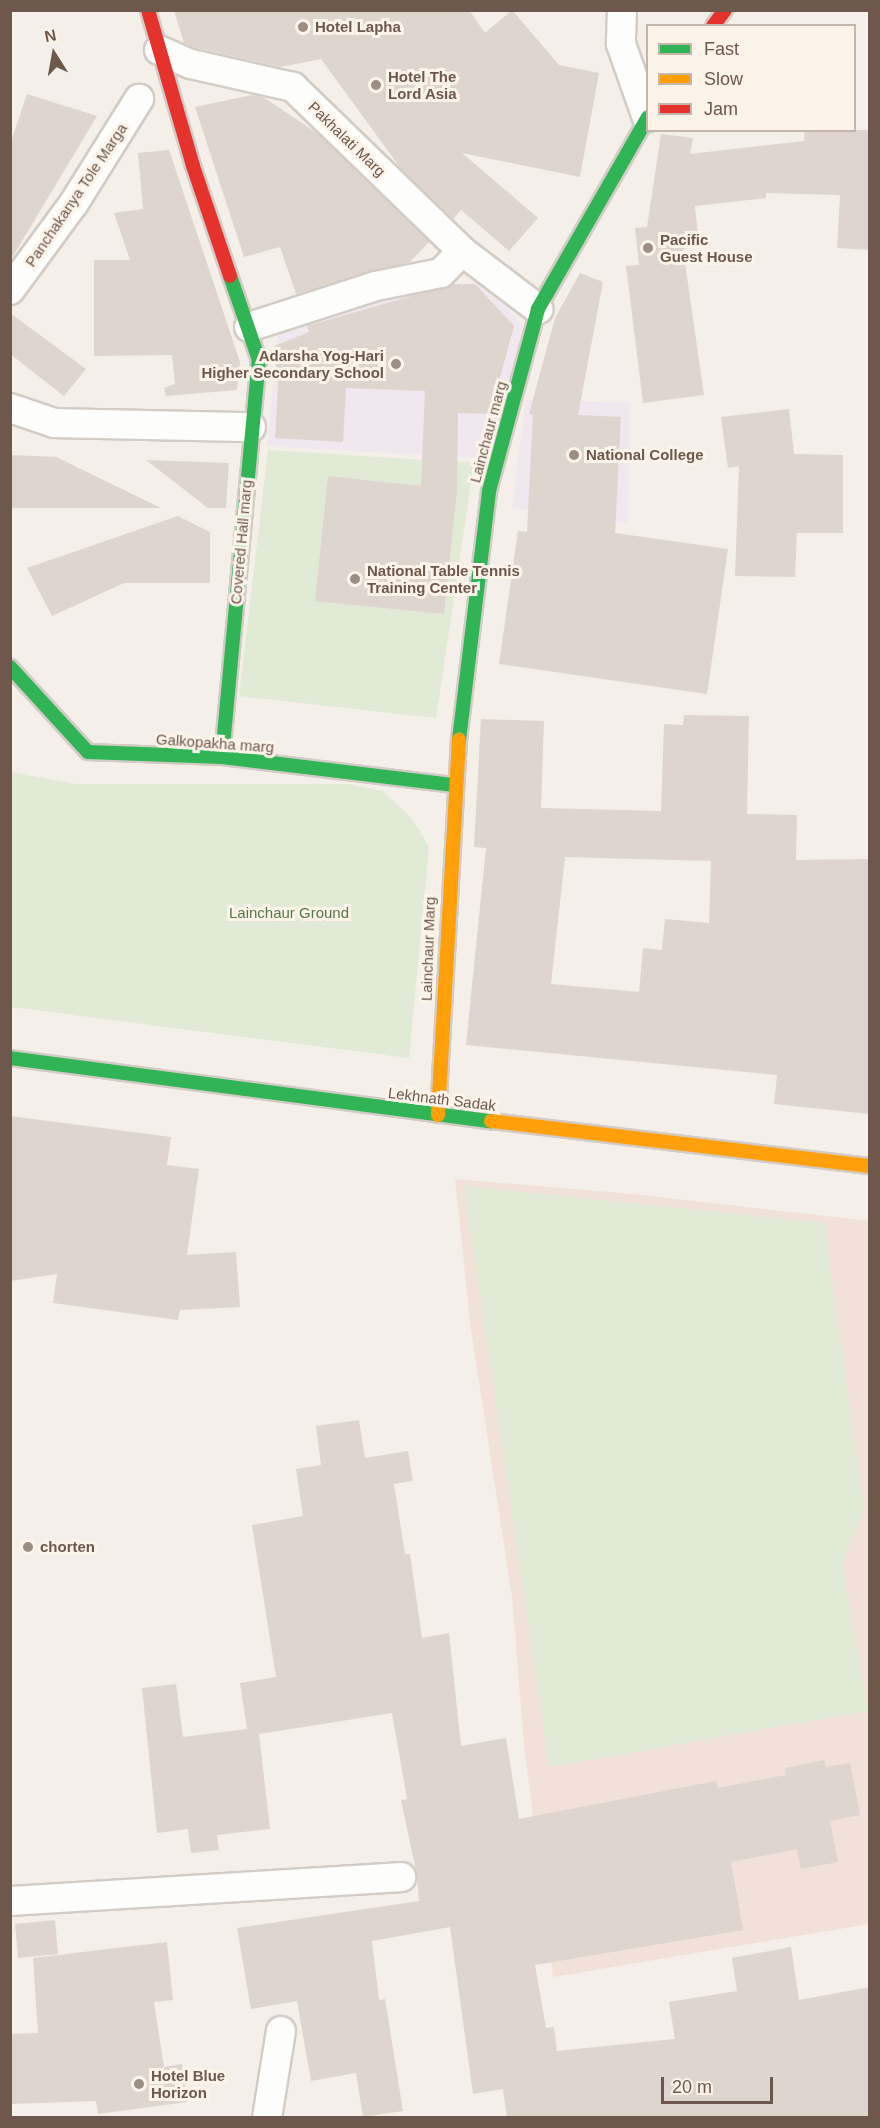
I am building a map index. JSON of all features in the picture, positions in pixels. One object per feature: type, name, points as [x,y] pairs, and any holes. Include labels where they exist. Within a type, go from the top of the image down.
[{"type":"main road","points":[[148,10],[159,50]]},
{"type":"main road","points":[[714,24],[725,10]]},
{"type":"main road","name":"Covered Hall marg","points":[[159,50],[193,166],[259,360],[222,757]]},
{"type":"main road","name":"Lainchaur marg","points":[[454,785],[489,491],[538,309],[646,119]]},
{"type":"main road","name":"Galkopakha marg","points":[[10,667],[88,752],[222,757],[454,785]]},
{"type":"main road","name":"Lainchaur Marg","points":[[438,1115],[454,785]]},
{"type":"main road","name":"Lekhnath Sadak","points":[[10,1058],[438,1115],[870,1166]]},
{"type":"street","points":[[622,10],[621,44],[646,114]]},
{"type":"street","name":"Pakhalati Marg","points":[[159,50],[190,64],[293,87],[462,251],[538,309]]},
{"type":"street","name":"Panchakanya Tole Marga","points":[[10,290],[74,203],[139,99]]},
{"type":"street","points":[[249,327],[376,286],[441,273],[462,251]]},
{"type":"street","points":[[10,408],[54,423],[251,427]]},
{"type":"street","points":[[10,1901],[401,1877]]},
{"type":"street","points":[[267,2118],[281,2031]]},
{"type":"shaded area","name":"Adarsha Yog-Hari Higher Secondary School","points":[[486,280],[522,326],[512,396],[478,458],[267,446],[278,333],[371,301]]},
{"type":"shaded area","name":"National College","points":[[526,400],[630,402],[628,523],[512,508]]},
{"type":"shaded area","points":[[455,1179],[633,1194],[869,1221],[869,1924],[553,1977],[524,1744],[512,1597],[471,1329]]},
{"type":"green space","name":"National Table Tennis Training Center","points":[[268,450],[474,463],[436,718],[239,696]]},
{"type":"green space","name":"Lainchaur Ground","points":[[11,772],[76,784],[348,784],[383,791],[413,820],[429,847],[409,1058],[11,1007]]},
{"type":"green space","points":[[464,1186],[824,1223],[864,1509],[842,1564],[868,1711],[549,1767]]},
{"type":"building","points":[[174,10],[469,10],[485,33],[512,10],[559,65],[599,73],[580,177],[462,153],[538,218],[509,251],[461,210],[453,219],[402,170],[321,59],[280,67],[196,48],[184,43]]},
{"type":"building","points":[[27,94],[97,116],[10,261],[10,145]]},
{"type":"building","points":[[252,95],[263,97],[317,133],[429,242],[410,262],[296,294],[280,247],[244,257],[195,107]]},
{"type":"building","points":[[870,130],[870,250],[837,248],[840,195],[766,193],[766,198],[695,206],[699,247],[683,249],[704,395],[643,403],[626,266],[639,265],[635,228],[647,227],[661,134],[693,138],[690,154],[804,141],[805,132]]},
{"type":"building","points":[[169,150],[240,362],[237,390],[166,396],[164,388],[175,384],[172,355],[94,356],[94,260],[130,260],[114,213],[143,209],[138,153]]},
{"type":"building","points":[[580,273],[603,282],[578,415],[621,417],[615,533],[728,549],[707,694],[499,664],[518,531],[527,532],[533,415],[529,414],[555,318]]},
{"type":"building","points":[[453,284],[475,284],[514,326],[490,414],[458,413],[457,489],[444,614],[315,601],[328,476],[421,486],[425,391],[346,388],[343,442],[275,438],[278,387],[274,346],[309,332],[307,326]]},
{"type":"building","points":[[10,313],[86,369],[64,396],[10,354]]},
{"type":"building","points":[[789,409],[794,454],[843,455],[843,533],[797,533],[795,577],[735,576],[739,466],[728,468],[721,417]]},
{"type":"building","points":[[10,455],[56,457],[161,508],[10,508]]},
{"type":"building","points":[[146,460],[229,463],[226,508],[208,508]]},
{"type":"building","points":[[178,516],[210,532],[210,583],[124,583],[52,616],[27,568]]},
{"type":"building","points":[[684,715],[749,716],[747,814],[797,815],[796,860],[870,859],[870,1114],[774,1104],[777,1075],[466,1045],[486,848],[474,847],[481,719],[544,721],[541,808],[661,811],[664,724],[683,725]],"holes":[[[565,857],[711,861],[709,923],[665,919],[662,950],[643,948],[639,992],[551,984]]]},
{"type":"building","points":[[10,1116],[171,1137],[167,1165],[199,1169],[187,1255],[236,1252],[240,1307],[180,1310],[178,1320],[53,1303],[57,1274],[10,1281]]},
{"type":"building","points":[[359,1420],[365,1458],[408,1451],[413,1481],[394,1484],[405,1554],[410,1554],[422,1638],[449,1633],[461,1746],[506,1738],[519,1819],[716,1781],[718,1788],[786,1775],[785,1768],[824,1760],[826,1767],[850,1763],[860,1815],[830,1821],[838,1862],[801,1869],[797,1849],[731,1862],[743,1930],[535,1965],[546,2028],[554,2027],[557,2051],[675,2039],[669,2002],[737,1991],[732,1958],[791,1947],[799,2000],[870,1987],[870,2118],[507,2118],[503,2089],[473,2094],[450,1927],[372,1941],[379,2000],[385,1999],[403,2111],[363,2117],[356,2073],[311,2081],[297,2001],[251,2009],[237,1928],[419,1901],[417,1875],[401,1800],[407,1799],[392,1713],[259,1734],[270,1829],[217,1835],[219,1850],[191,1853],[188,1829],[157,1833],[142,1688],[176,1684],[183,1737],[247,1729],[240,1683],[276,1677],[252,1525],[303,1516],[296,1469],[321,1465],[316,1426]]},
{"type":"building","points":[[55,1920],[58,1954],[18,1958],[15,1924]]},
{"type":"building","points":[[167,1942],[173,2000],[154,2002],[164,2067],[182,2064],[187,2102],[98,2114],[96,2101],[11,2104],[10,2034],[38,2033],[33,1958]]},
{"type":"traffic: fast","points":[[459,740],[489,491],[538,309],[646,120]]},
{"type":"traffic: fast","points":[[222,757],[259,360],[230,276]]},
{"type":"traffic: fast","points":[[10,667],[88,752],[222,757],[454,785]]},
{"type":"traffic: fast","points":[[10,1058],[491,1121]]},
{"type":"traffic: slow","points":[[438,1115],[459,740]]},
{"type":"traffic: slow","points":[[491,1121],[870,1166]]},
{"type":"traffic: jam","points":[[148,10],[193,166],[230,276]]},
{"type":"traffic: jam","points":[[714,24],[725,10]]},
{"type":"place","name":"Hotel Lapha","points":[[303,27]]},
{"type":"place","name":"Hotel The Lord Asia","points":[[376,85]]},
{"type":"place","name":"Pacific Guest House","points":[[648,248]]},
{"type":"place","name":"Adarsha Yog-Hari Higher Secondary School","points":[[396,364]]},
{"type":"place","name":"National College","points":[[574,455]]},
{"type":"place","name":"National Table Tennis Training Center","points":[[355,579]]},
{"type":"place","name":"chorten","points":[[28,1547]]},
{"type":"place","name":"Hotel Blue Horizon","points":[[139,2084]]}]
